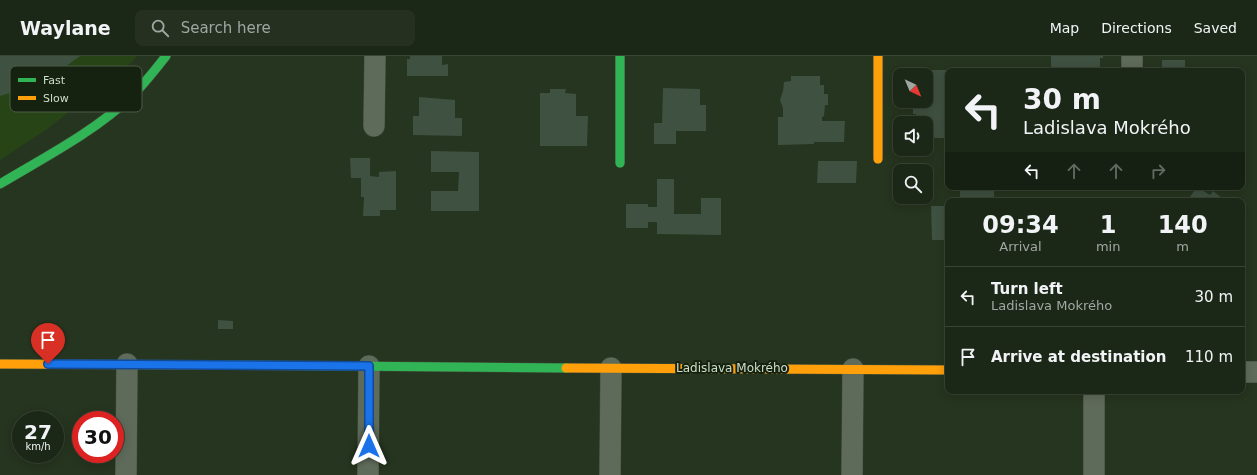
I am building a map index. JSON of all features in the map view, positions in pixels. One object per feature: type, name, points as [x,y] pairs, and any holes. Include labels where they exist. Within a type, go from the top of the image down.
[{"type":"street","points":[[142,86],[166,56]]},
{"type":"street","points":[[374,56],[374,126]]},
{"type":"street","points":[[620,56],[620,163]]},
{"type":"street","points":[[878,56],[878,159]]},
{"type":"street","points":[[1132,56],[1132,68]]},
{"type":"street","points":[[0,184],[71,141],[112,112]]},
{"type":"street","name":"Ladislava Mokrého","points":[[0,364],[945,370]]},
{"type":"street","points":[[126,475],[127,364]]},
{"type":"street","points":[[368,475],[369,366]]},
{"type":"street","points":[[610,475],[611,368]]},
{"type":"street","points":[[852,475],[853,369]]},
{"type":"street","points":[[1245,372],[1257,372]]},
{"type":"street","points":[[1094,394],[1094,475]]},
{"type":"shaded area","points":[[0,56],[137,56],[127,66],[10,66],[10,112],[69,112],[46,130],[0,160]]},
{"type":"building","points":[[0,56],[80,56],[66,66],[10,66],[10,93],[0,96]]},
{"type":"building","points":[[410,56],[442,56],[442,65],[448,64],[448,76],[407,76],[407,59],[410,59]]},
{"type":"building","points":[[1051,56],[1103,56],[1103,58],[1100,58],[1100,68],[1051,68]]},
{"type":"building","points":[[1162,60],[1185,60],[1185,68],[1162,68]]},
{"type":"building","points":[[933,70],[945,70],[945,138],[933,138],[933,116],[916,116],[916,114],[913,114],[913,108],[933,108]]},
{"type":"building","points":[[791,76],[820,76],[820,85],[824,85],[824,94],[828,94],[828,105],[825,105],[822,121],[845,121],[844,142],[814,142],[814,144],[778,145],[778,117],[783,117],[783,108],[780,100],[784,82],[791,81]]},
{"type":"building","points":[[663,88],[700,89],[700,105],[706,105],[706,131],[676,131],[676,144],[654,144],[654,123],[662,123]]},
{"type":"building","points":[[550,89],[566,89],[565,93],[576,94],[576,116],[588,116],[587,146],[540,146],[540,93],[550,93]]},
{"type":"building","points":[[419,97],[455,100],[455,118],[462,118],[462,136],[413,135],[413,116],[419,116]]},
{"type":"building","points":[[431,151],[479,152],[479,211],[431,211],[431,191],[458,191],[459,172],[431,172]]},
{"type":"building","points":[[350,158],[370,158],[370,176],[379,177],[379,172],[396,171],[396,210],[380,210],[380,216],[363,216],[364,197],[361,197],[361,178],[351,178]]},
{"type":"building","points":[[818,161],[857,161],[856,183],[817,183]]},
{"type":"building","points":[[657,179],[674,179],[674,214],[701,214],[701,198],[721,198],[721,235],[657,234],[657,222],[648,222],[648,228],[626,228],[626,204],[648,204],[648,207],[657,207]]},
{"type":"building","points":[[960,190],[994,190],[994,198],[960,198]]},
{"type":"building","points":[[1195,190],[1202,190],[1210,195],[1213,191],[1222,198],[1189,198]]},
{"type":"building","points":[[931,206],[945,206],[945,240],[932,240]]},
{"type":"building","points":[[218,320],[233,321],[233,329],[218,329]]},
{"type":"traffic: fast","points":[[142,85],[166,56]]},
{"type":"traffic: fast","points":[[620,56],[620,163]]},
{"type":"traffic: fast","points":[[0,184],[85,133],[113,112]]},
{"type":"traffic: fast","points":[[230,365],[566,368]]},
{"type":"traffic: slow","points":[[878,56],[878,159]]},
{"type":"traffic: slow","points":[[0,364],[230,365]]},
{"type":"traffic: slow","points":[[566,368],[945,370]]},
{"type":"route","points":[[48,364],[369,366],[369,446]]}]
